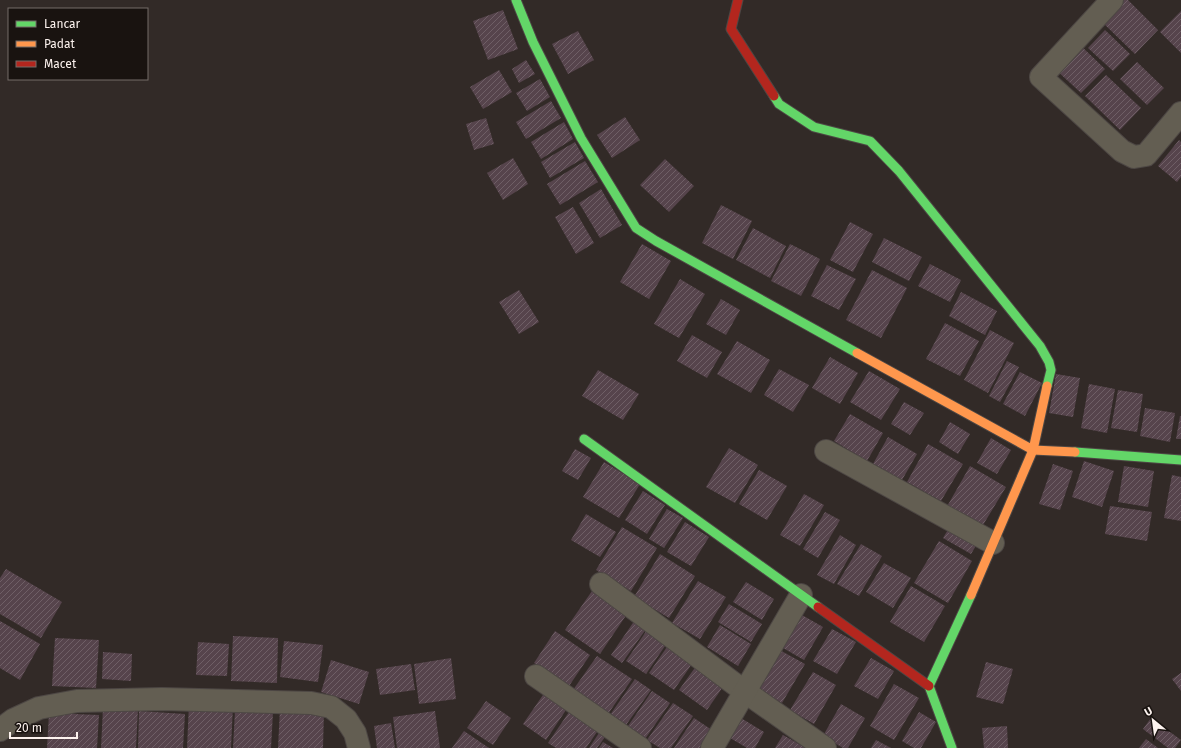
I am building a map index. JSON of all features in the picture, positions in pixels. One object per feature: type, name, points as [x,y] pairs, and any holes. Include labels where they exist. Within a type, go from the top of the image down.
[{"type":"street","points":[[516,0],[533,42],[581,138],[636,228],[656,241],[1033,450],[1099,452],[1181,460]]},
{"type":"street","points":[[738,0],[731,29],[779,104],[814,127],[870,141],[904,177],[1040,346],[1049,362],[1051,370],[1033,450],[971,595],[929,686]]},
{"type":"street","points":[[1112,0],[1041,76],[1122,151],[1134,157],[1146,155],[1181,114]]},
{"type":"street","points":[[584,439],[929,686],[952,748]]},
{"type":"street","points":[[826,451],[993,543]]},
{"type":"street","points":[[601,584],[744,691],[824,748]]},
{"type":"street","points":[[712,748],[801,595]]},
{"type":"street","points":[[536,676],[640,748]]},
{"type":"street","points":[[0,730],[12,720],[39,708],[76,701],[162,699],[311,703],[331,707],[346,719],[355,733],[359,748]]},
{"type":"building","points":[[1122,0],[1128,0],[1158,30],[1135,54],[1101,21]]},
{"type":"building","points":[[503,10],[518,49],[488,60],[473,21]]},
{"type":"building","points":[[1181,11],[1181,53],[1160,32]]},
{"type":"building","points":[[1105,30],[1130,54],[1113,71],[1088,48]]},
{"type":"building","points":[[578,31],[594,60],[568,74],[552,44]]},
{"type":"building","points":[[1079,44],[1105,69],[1081,93],[1055,69]]},
{"type":"building","points":[[526,60],[535,74],[519,83],[512,69]]},
{"type":"building","points":[[1137,62],[1164,88],[1147,105],[1120,79]]},
{"type":"building","points":[[499,70],[512,92],[483,109],[470,87]]},
{"type":"building","points":[[1106,75],[1141,108],[1120,130],[1085,96]]},
{"type":"building","points":[[540,79],[550,97],[527,111],[516,93]]},
{"type":"building","points":[[551,101],[561,118],[526,139],[516,122]]},
{"type":"building","points":[[625,117],[640,140],[612,158],[597,135]]},
{"type":"building","points":[[486,118],[494,144],[474,150],[466,124]]},
{"type":"building","points":[[564,122],[573,139],[541,159],[531,142]]},
{"type":"building","points":[[1179,140],[1181,142],[1181,177],[1177,182],[1158,166]]},
{"type":"building","points":[[575,142],[584,158],[550,178],[541,162]]},
{"type":"building","points":[[513,158],[528,184],[503,200],[487,173]]},
{"type":"building","points":[[665,159],[694,186],[669,212],[640,185]]},
{"type":"building","points":[[585,161],[598,182],[560,205],[547,184]]},
{"type":"building","points":[[601,189],[622,225],[600,238],[579,203]]},
{"type":"building","points":[[721,205],[752,221],[733,259],[702,243]]},
{"type":"building","points":[[573,207],[594,243],[576,254],[555,217]]},
{"type":"building","points":[[850,222],[873,234],[853,272],[830,260]]},
{"type":"building","points":[[753,228],[786,246],[770,278],[736,260]]},
{"type":"building","points":[[884,238],[922,257],[909,281],[872,262]]},
{"type":"building","points":[[642,244],[671,261],[649,299],[620,282]]},
{"type":"building","points":[[790,244],[820,259],[801,296],[771,281]]},
{"type":"building","points":[[930,264],[961,280],[950,302],[918,286]]},
{"type":"building","points":[[827,265],[856,279],[839,310],[811,296]]},
{"type":"building","points":[[872,270],[907,288],[881,338],[846,320]]},
{"type":"building","points":[[680,279],[705,294],[679,338],[654,324]]},
{"type":"building","points":[[519,290],[539,322],[519,334],[499,302]]},
{"type":"building","points":[[961,292],[997,311],[985,335],[949,316]]},
{"type":"building","points":[[721,299],[740,310],[726,335],[706,324]]},
{"type":"building","points":[[945,323],[979,341],[960,376],[926,359]]},
{"type":"building","points":[[990,330],[1014,343],[988,393],[964,380]]},
{"type":"building","points":[[692,335],[722,352],[707,378],[677,361]]},
{"type":"building","points":[[737,341],[770,360],[751,393],[717,374]]},
{"type":"building","points":[[830,357],[858,373],[840,404],[812,388]]},
{"type":"building","points":[[1007,361],[1019,367],[1000,402],[989,396]]},
{"type":"building","points":[[779,369],[809,385],[793,412],[764,395]]},
{"type":"building","points":[[598,370],[639,394],[623,420],[582,396]]},
{"type":"building","points":[[869,371],[900,389],[881,420],[850,402]]},
{"type":"building","points":[[1020,372],[1042,383],[1025,416],[1003,404]]},
{"type":"building","points":[[1056,374],[1080,378],[1073,417],[1049,413]]},
{"type":"building","points":[[1089,384],[1115,389],[1107,433],[1081,428]]},
{"type":"building","points":[[1118,390],[1143,394],[1137,432],[1111,428]]},
{"type":"building","points":[[904,402],[924,413],[910,435],[891,424]]},
{"type":"building","points":[[1145,408],[1175,413],[1170,442],[1140,436]]},
{"type":"building","points":[[850,414],[883,433],[867,461],[834,441]]},
{"type":"building","points":[[1180,416],[1181,439],[1176,439]]},
{"type":"building","points":[[950,422],[970,434],[958,454],[939,442]]},
{"type":"building","points":[[888,437],[917,454],[902,480],[873,464]]},
{"type":"building","points":[[991,438],[1011,450],[997,474],[977,463]]},
{"type":"building","points":[[928,444],[963,464],[941,501],[907,482]]},
{"type":"building","points":[[729,448],[758,465],[735,503],[706,487]]},
{"type":"building","points":[[575,449],[591,458],[578,480],[562,471]]},
{"type":"building","points":[[1084,461],[1114,471],[1102,507],[1072,497]]},
{"type":"building","points":[[604,462],[640,484],[619,518],[583,497]]},
{"type":"building","points":[[1053,464],[1073,471],[1060,510],[1039,504]]},
{"type":"building","points":[[970,466],[1006,487],[980,530],[945,510]]},
{"type":"building","points":[[1124,466],[1154,471],[1148,507],[1118,502]]},
{"type":"building","points":[[759,470],[787,486],[767,520],[739,504]]},
{"type":"building","points":[[1172,475],[1181,477],[1181,521],[1164,518]]},
{"type":"building","points":[[643,491],[665,505],[647,534],[625,520]]},
{"type":"building","points":[[804,494],[824,505],[800,546],[780,535]]},
{"type":"building","points":[[1110,506],[1152,512],[1147,541],[1105,534]]},
{"type":"building","points":[[667,509],[683,518],[664,548],[649,539]]},
{"type":"building","points":[[825,512],[840,520],[818,558],[803,549]]},
{"type":"building","points":[[586,514],[616,532],[600,557],[571,540]]},
{"type":"building","points":[[685,522],[709,537],[691,566],[667,552]]},
{"type":"building","points":[[952,523],[980,539],[971,554],[943,538]]},
{"type":"building","points":[[622,527],[657,548],[631,591],[596,570]]},
{"type":"building","points":[[840,535],[856,545],[834,584],[817,575]]},
{"type":"building","points":[[939,541],[972,561],[948,603],[914,583]]},
{"type":"building","points":[[861,544],[882,556],[859,596],[837,584]]},
{"type":"building","points":[[660,554],[695,576],[669,618],[634,597]]},
{"type":"building","points":[[884,563],[911,578],[893,608],[866,592]]},
{"type":"building","points":[[6,569],[62,602],[41,638],[0,614],[0,578]]},
{"type":"building","points":[[698,581],[726,597],[700,639],[672,623]]},
{"type":"building","points":[[746,582],[774,599],[762,620],[733,602]]},
{"type":"building","points":[[911,586],[945,606],[924,642],[890,622]]},
{"type":"building","points":[[592,591],[627,614],[600,654],[565,630]]},
{"type":"building","points":[[729,604],[762,624],[751,642],[718,622]]},
{"type":"building","points":[[795,611],[823,627],[804,660],[776,644]]},
{"type":"building","points":[[637,617],[649,625],[622,663],[611,655]]},
{"type":"building","points":[[0,621],[40,644],[20,680],[0,668]]},
{"type":"building","points":[[720,625],[751,644],[738,666],[707,647]]},
{"type":"building","points":[[832,629],[856,642],[837,674],[813,661]]},
{"type":"building","points":[[647,630],[667,643],[646,674],[626,661]]},
{"type":"building","points":[[555,631],[590,655],[569,686],[534,663]]},
{"type":"building","points":[[233,636],[278,638],[277,683],[231,681]]},
{"type":"building","points":[[55,638],[99,640],[96,688],[52,686]]},
{"type":"building","points":[[284,641],[323,645],[318,682],[280,677]]},
{"type":"building","points":[[198,642],[229,644],[227,676],[196,675]]},
{"type":"building","points":[[669,644],[694,661],[674,690],[649,673]]},
{"type":"building","points":[[776,648],[805,664],[782,703],[753,686]]},
{"type":"building","points":[[103,652],[132,654],[131,681],[102,679]]},
{"type":"building","points":[[597,656],[632,679],[608,714],[573,690]]},
{"type":"building","points":[[451,658],[456,699],[419,704],[414,664]]},
{"type":"building","points":[[871,658],[894,671],[878,699],[854,686]]},
{"type":"building","points":[[331,660],[369,672],[359,704],[321,692]]},
{"type":"building","points":[[699,662],[727,681],[707,710],[679,690]]},
{"type":"building","points":[[986,662],[1013,669],[1003,704],[976,697]]},
{"type":"building","points":[[411,664],[415,690],[380,695],[376,669]]},
{"type":"building","points":[[813,672],[836,685],[814,724],[790,710]]},
{"type":"building","points":[[1181,673],[1181,691],[1172,679]]},
{"type":"building","points":[[635,679],[651,690],[626,725],[610,715]]},
{"type":"building","points":[[894,684],[919,698],[894,740],[870,726]]},
{"type":"building","points":[[652,691],[670,703],[645,739],[628,726]]},
{"type":"building","points":[[545,692],[568,707],[546,740],[523,724]]},
{"type":"building","points":[[486,701],[511,718],[493,745],[467,728]]},
{"type":"building","points":[[189,703],[233,705],[231,748],[187,748]]},
{"type":"building","points":[[673,703],[693,716],[671,748],[660,748],[647,740]]},
{"type":"building","points":[[841,704],[865,718],[848,748],[843,748],[823,736]]},
{"type":"building","points":[[103,708],[138,709],[136,748],[101,748]]},
{"type":"building","points":[[280,708],[324,710],[323,748],[278,748]]},
{"type":"building","points":[[571,709],[599,729],[586,748],[556,748],[548,743]]},
{"type":"building","points":[[139,711],[185,714],[183,748],[138,748]]},
{"type":"building","points":[[235,711],[273,712],[271,748],[233,748]]},
{"type":"building","points":[[435,711],[440,748],[397,748],[393,717]]},
{"type":"building","points":[[919,712],[936,722],[921,748],[914,748],[902,741]]},
{"type":"building","points":[[49,713],[99,715],[97,748],[47,748]]},
{"type":"building","points":[[736,715],[764,732],[755,748],[747,748],[725,735]]},
{"type":"building","points":[[694,718],[712,730],[700,748],[674,748]]},
{"type":"building","points":[[1151,718],[1181,740],[1175,748],[1168,748],[1143,729]]},
{"type":"building","points":[[391,723],[395,748],[377,748],[374,726]]},
{"type":"building","points":[[1007,726],[1008,748],[984,748],[982,728]]},
{"type":"building","points":[[464,731],[489,748],[452,748]]},
{"type":"building","points":[[599,733],[605,737],[597,748],[589,748]]},
{"type":"building","points":[[783,735],[806,748],[775,748]]},
{"type":"building","points":[[1146,739],[1158,748],[1139,748]]},
{"type":"building","points":[[876,740],[891,748],[871,748]]},
{"type":"building","points":[[603,742],[613,748],[599,748]]},
{"type":"traffic: fast","points":[[516,0],[533,42],[581,138],[636,228],[656,241],[857,353]]},
{"type":"traffic: fast","points":[[774,96],[779,104],[814,127],[870,141],[899,171],[1040,346],[1049,362],[1051,370],[1047,386]]},
{"type":"traffic: fast","points":[[584,439],[818,607]]},
{"type":"traffic: fast","points":[[1075,452],[1181,460]]},
{"type":"traffic: fast","points":[[952,748],[929,686],[971,595]]},
{"type":"traffic: slow","points":[[857,353],[1033,450],[1075,452]]},
{"type":"traffic: slow","points":[[971,595],[1033,450],[1047,386]]},
{"type":"traffic: jam","points":[[738,0],[731,29],[774,96]]},
{"type":"traffic: jam","points":[[818,607],[929,686]]}]
